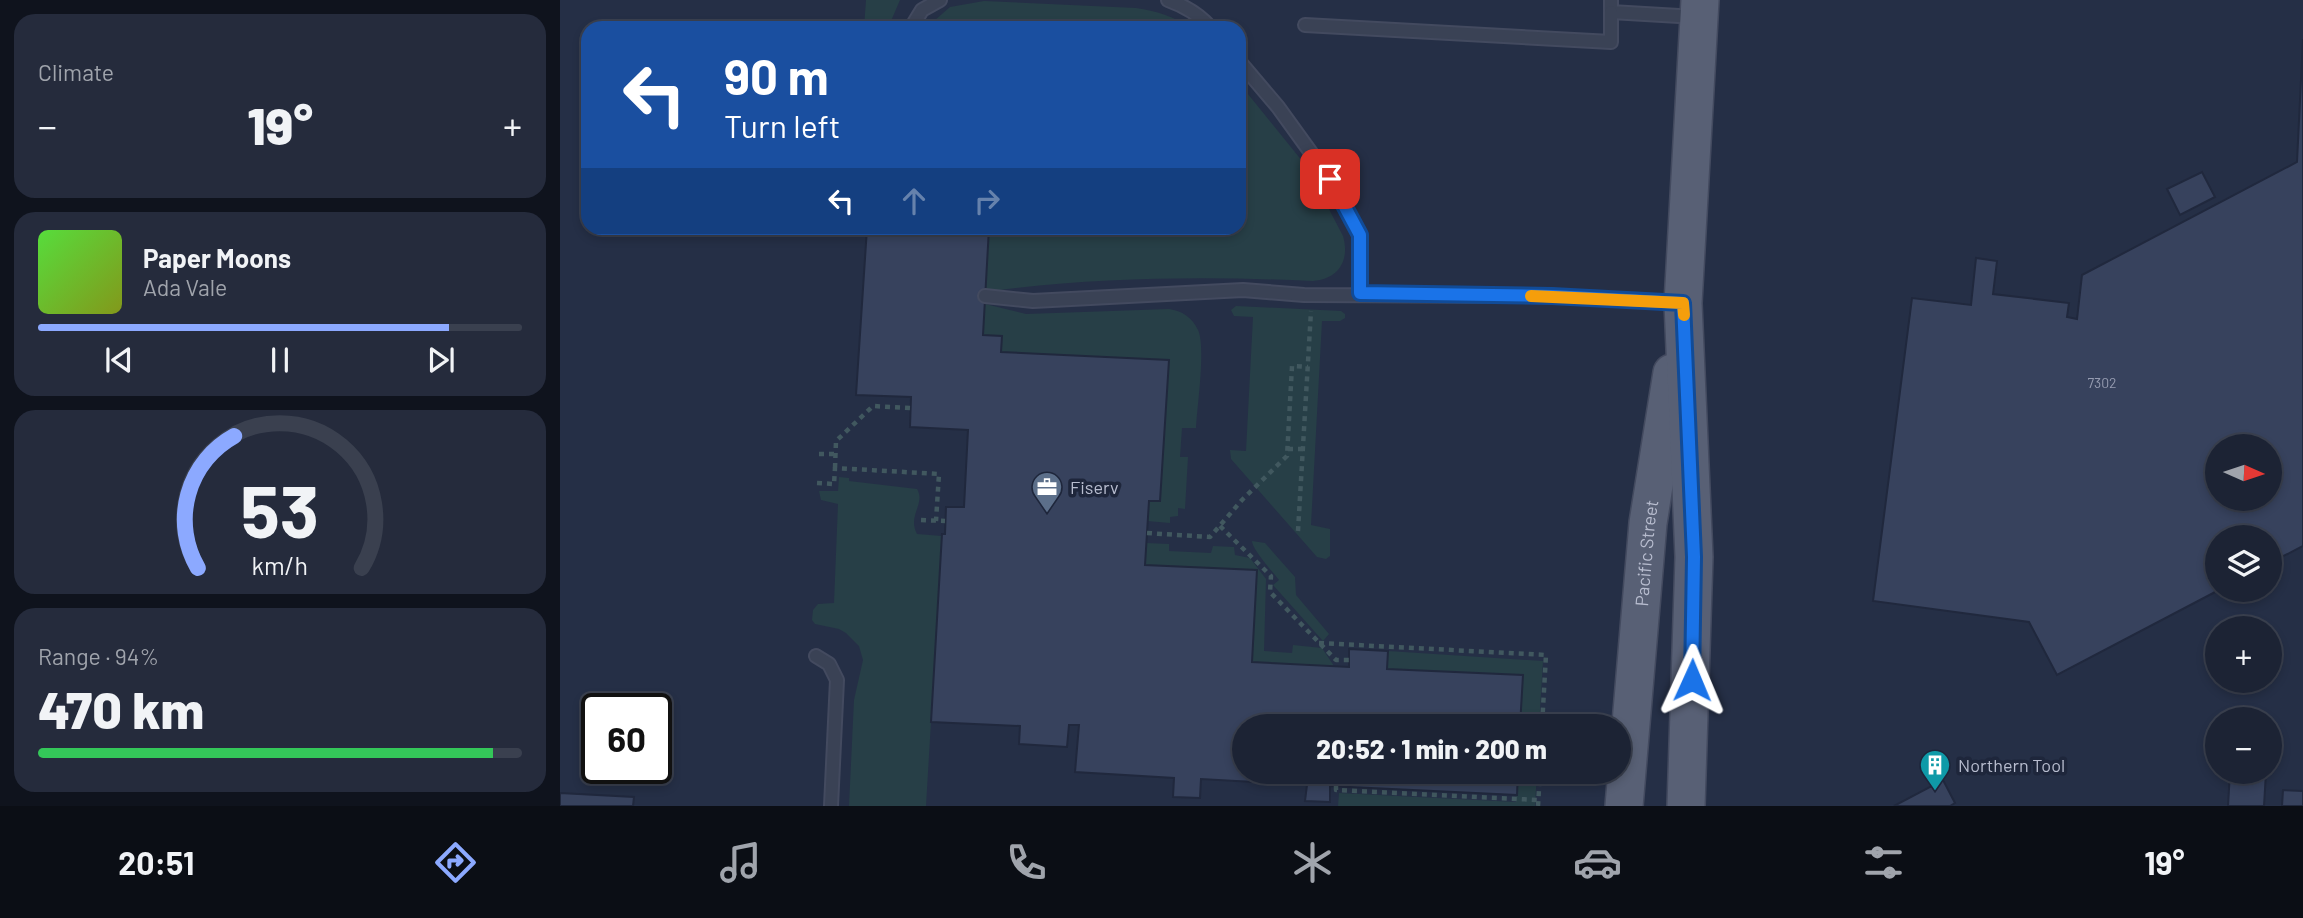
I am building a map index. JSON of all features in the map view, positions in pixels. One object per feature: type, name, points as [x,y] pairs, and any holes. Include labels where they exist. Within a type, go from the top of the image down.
[{"type":"main road","name":"Pacific Street","points":[[1624,806],[1648,523],[1683,303],[1700,8]]},
{"type":"main road","name":"Pacific Street","points":[[1683,303],[1694,557],[1686,806]]},
{"type":"lane","points":[[915,21],[922,10],[940,0]]},
{"type":"lane","points":[[1168,0],[1205,21]]},
{"type":"lane","points":[[1305,25],[1611,42],[1611,6],[1700,8]]},
{"type":"lane","points":[[1246,69],[1278,107],[1330,179],[1360,235],[1360,293]]},
{"type":"lane","points":[[985,296],[1033,301],[1243,290],[1304,295],[1360,293],[1552,296],[1683,303]]},
{"type":"lane","points":[[816,656],[829,664],[837,680],[831,806]]},
{"type":"path","points":[[1298,531],[1311,310]]},
{"type":"path","points":[[1147,533],[1210,537],[1287,456],[1292,366],[1308,367]]},
{"type":"path","points":[[817,483],[834,484],[836,441],[873,407],[910,408]]},
{"type":"path","points":[[1288,449],[1303,449]]},
{"type":"path","points":[[819,454],[836,454]]},
{"type":"path","points":[[835,468],[939,474],[936,521]]},
{"type":"path","points":[[921,520],[945,521]]},
{"type":"path","points":[[1220,526],[1271,576],[1270,592],[1319,643],[1336,660],[1349,660]]},
{"type":"path","points":[[1319,643],[1546,655],[1543,714]]},
{"type":"path","points":[[1336,786],[1336,790],[1538,803],[1539,784]]},
{"type":"shaded area","points":[[866,0],[900,0],[891,21],[864,21]]},
{"type":"shaded area","points":[[984,1],[1136,8],[1180,21],[934,21],[950,7]]},
{"type":"shaded area","points":[[1246,92],[1307,167],[1343,236],[1345,245],[1343,260],[1336,272],[1313,281],[1149,279],[1067,283],[985,292],[989,235],[1246,235]]},
{"type":"shaded area","points":[[985,304],[1026,314],[1169,309],[1190,318],[1200,338],[1200,378],[1196,428],[1182,428],[1180,457],[1188,457],[1185,509],[1178,508],[1178,516],[1170,517],[1170,523],[1147,521],[1149,501],[1160,501],[1169,360],[1001,352],[1001,336],[983,335]]},
{"type":"shaded area","points":[[1236,306],[1341,311],[1345,314],[1345,318],[1340,321],[1322,321],[1311,525],[1330,529],[1330,556],[1326,559],[1317,557],[1231,459],[1230,450],[1246,451],[1253,317],[1234,316],[1231,310]]},
{"type":"shaded area","points":[[839,477],[849,478],[849,481],[917,489],[919,500],[914,527],[917,534],[942,536],[926,806],[849,806],[854,700],[863,660],[859,646],[846,633],[815,624],[812,620],[813,610],[818,604],[834,603],[838,504],[821,500],[819,491],[838,491]]},
{"type":"shaded area","points":[[1252,541],[1265,543],[1295,577],[1296,595],[1329,634],[1323,641],[1273,585],[1279,580]]},
{"type":"shaded area","points":[[1146,543],[1169,544],[1169,551],[1211,553],[1213,546],[1234,547],[1235,555],[1250,558],[1266,579],[1264,651],[1292,653],[1293,645],[1322,648],[1334,666],[1252,662],[1256,570],[1145,565]]},
{"type":"shaded area","points":[[1388,651],[1543,661],[1540,714],[1521,714],[1523,675],[1387,669]]},
{"type":"shaded area","points":[[1517,784],[1536,784],[1535,806],[1338,806],[1339,793],[1516,802]]},
{"type":"building","points":[[2303,39],[2303,546],[2282,557],[2282,525],[2205,525],[2205,597],[2057,675],[2029,622],[1873,601],[1912,298],[1971,305],[1976,258],[1997,261],[1993,294],[2069,303],[2067,317],[2077,319],[2082,275],[2297,162]]},
{"type":"building","points":[[2202,172],[2215,197],[2180,215],[2167,189]]},
{"type":"building","name":"Fiserv","points":[[867,235],[989,235],[983,335],[1002,336],[1001,352],[1169,360],[1160,501],[1149,501],[1145,565],[1257,570],[1252,662],[1349,667],[1349,649],[1388,651],[1387,669],[1523,675],[1521,714],[1232,714],[1232,781],[1201,779],[1200,798],[1173,797],[1174,778],[1075,772],[1079,725],[1069,725],[1067,747],[1019,744],[1020,726],[931,722],[942,534],[945,534],[946,507],[964,507],[968,430],[910,427],[911,397],[856,395]]},
{"type":"building","name":"Northern Tool","points":[[1943,780],[1955,803],[1950,806],[1894,806]]},
{"type":"building","name":"Fiserv","points":[[1289,784],[1517,784],[1517,795],[1330,786],[1330,802],[1305,801],[1307,785]]},
{"type":"building","points":[[2229,784],[2265,784],[2264,806],[2228,806]]},
{"type":"building","points":[[2283,790],[2303,791],[2303,806],[2282,806]]},
{"type":"building","points":[[560,793],[634,797],[633,806],[560,806]]},
{"type":"slow traffic","points":[[1531,296],[1683,303],[1684,315]]},
{"type":"place","name":"Fiserv","points":[[1047,514]]},
{"type":"place","name":"Northern Tool","points":[[1935,792]]},
{"type":"route","points":[[1330,179],[1360,235],[1360,293],[1552,296],[1683,303],[1694,557],[1692,680]]}]
